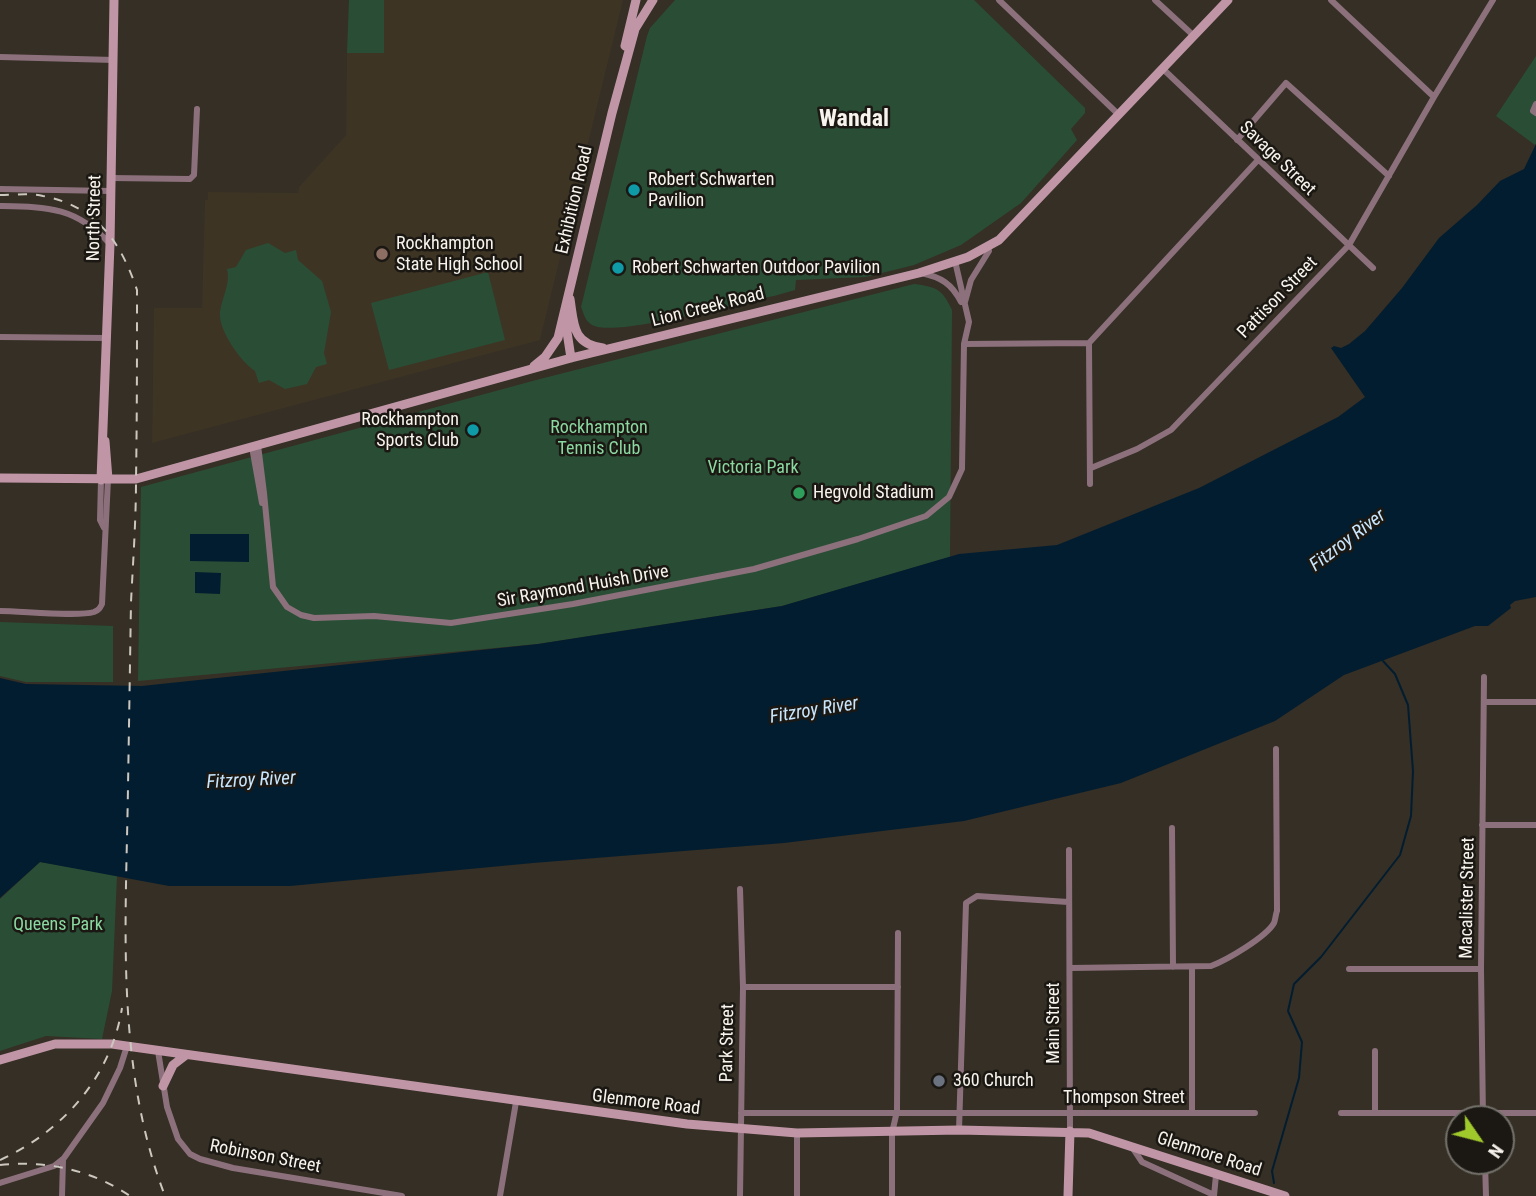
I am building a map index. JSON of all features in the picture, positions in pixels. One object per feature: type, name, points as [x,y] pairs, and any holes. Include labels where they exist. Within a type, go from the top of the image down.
[{"type":"street","name":"North Street","points":[[0,611],[95,612],[102,604],[104,528],[100,520],[104,479],[100,453],[104,436],[110,244],[114,0]]},
{"type":"street","name":"Exhibition Road","points":[[529,370],[545,357],[555,343],[635,29],[653,0]]},
{"type":"street","points":[[999,0],[1118,114]]},
{"type":"street","points":[[1155,0],[1194,36]]},
{"type":"street","name":"Lion Creek Road","points":[[0,478],[136,479],[571,358],[919,273],[955,261],[999,240],[1228,0]]},
{"type":"street","points":[[1331,0],[1434,97]]},
{"type":"street","name":"Pattison Street","points":[[1091,468],[1137,449],[1171,430],[1349,244],[1493,0]]},
{"type":"street","name":"Exhibition Road","points":[[612,113],[634,2]]},
{"type":"street","points":[[0,58],[114,60]]},
{"type":"street","name":"Savage Street","points":[[1163,69],[1373,268]]},
{"type":"street","points":[[1237,140],[1286,83],[1389,176]]},
{"type":"street","points":[[1536,104],[1533,111],[1536,113]]},
{"type":"street","points":[[111,178],[190,179],[194,175],[197,109]]},
{"type":"street","points":[[1090,484],[1089,343],[1258,160]]},
{"type":"street","points":[[0,189],[111,191]]},
{"type":"street","points":[[0,206],[59,209],[89,224],[110,244]]},
{"type":"street","points":[[964,307],[971,280],[989,251],[988,247]]},
{"type":"street","points":[[955,261],[961,280],[964,307]]},
{"type":"street","points":[[919,273],[943,279],[955,290],[969,322],[964,344],[1089,343]]},
{"type":"street","name":"Exhibition Road","points":[[569,294],[574,325],[580,339],[590,346],[609,349]]},
{"type":"street","name":"Exhibition Road","points":[[569,294],[567,332],[571,358]]},
{"type":"street","points":[[0,337],[106,338]]},
{"type":"street","name":"Sir Raymond Huish Drive","points":[[255,446],[267,522],[273,587],[283,604],[295,613],[314,618],[374,616],[451,623],[573,604],[754,569],[926,516],[943,504],[955,487],[962,469],[964,344]]},
{"type":"street","name":"Macalister Street","points":[[1483,1105],[1481,969],[1484,677]]},
{"type":"street","points":[[1485,702],[1536,702]]},
{"type":"street","points":[[1070,968],[1211,965],[1223,961],[1267,931],[1274,922],[1277,896],[1276,749]]},
{"type":"street","points":[[1482,825],[1536,825]]},
{"type":"street","points":[[1172,828],[1173,967]]},
{"type":"street","name":"Main Street","points":[[1068,1196],[1069,850]]},
{"type":"street","name":"Park Street","points":[[740,890],[743,987],[740,1196]]},
{"type":"street","points":[[959,1130],[966,903],[977,897],[1068,902]]},
{"type":"street","points":[[892,1196],[892,1133],[897,1111],[898,933]]},
{"type":"street","points":[[1192,967],[1192,1113]]},
{"type":"street","points":[[1349,969],[1481,969]]},
{"type":"street","points":[[743,987],[898,987]]},
{"type":"street","name":"Glenmore Road","points":[[0,1060],[55,1044],[85,1043],[127,1046],[516,1102],[740,1129],[797,1133],[1070,1131],[1094,1134],[1285,1196]]},
{"type":"street","points":[[0,1183],[54,1166],[64,1158],[103,1103],[120,1069],[127,1046]]},
{"type":"street","name":"Robinson Street","points":[[158,1051],[167,1107],[178,1139],[190,1154],[233,1168],[402,1196]]},
{"type":"street","points":[[1375,1051],[1375,1112]]},
{"type":"street","points":[[163,1086],[173,1065],[186,1055]]},
{"type":"street","points":[[500,1196],[516,1102]]},
{"type":"street","name":"Thompson Street","points":[[741,1113],[1255,1113]]},
{"type":"street","points":[[1341,1113],[1445,1115]]},
{"type":"street","points":[[1515,1114],[1536,1113]]},
{"type":"street","points":[[797,1133],[797,1196]]},
{"type":"street","points":[[1132,1147],[1142,1162],[1214,1195],[1216,1175]]},
{"type":"street","points":[[62,1196],[64,1158]]},
{"type":"street","points":[[1485,1175],[1486,1196]]},
{"type":"shaded area","name":"Rockhampton State High School","points":[[384,0],[623,0],[540,340],[152,443],[154,308],[202,308],[205,200],[208,200],[208,192],[298,193],[299,187],[346,135],[347,53],[384,53]]},
{"type":"green space","points":[[349,0],[384,0],[384,53],[347,53]]},
{"type":"green space","points":[[675,0],[974,0],[1085,108],[1085,113],[1071,129],[1077,140],[1021,203],[961,245],[914,265],[866,277],[796,280],[795,290],[679,318],[626,327],[605,328],[592,325],[581,307],[647,36],[650,28]]},
{"type":"green space","points":[[1536,56],[1536,144],[1535,145],[1496,116]]},
{"type":"green space","points":[[268,243],[285,253],[296,250],[298,260],[322,281],[331,312],[324,353],[327,364],[316,367],[307,384],[285,389],[269,380],[259,383],[255,371],[243,361],[232,345],[220,319],[228,280],[227,269],[236,267],[246,250]]},
{"type":"green space","points":[[488,272],[505,340],[389,370],[371,303]]},
{"type":"green space","name":"Victoria Park","points":[[914,284],[938,290],[952,310],[950,557],[782,606],[538,644],[138,681],[141,487],[540,379]]},
{"type":"green space","points":[[0,622],[113,626],[113,682],[26,682],[0,676]]},
{"type":"green space","name":"Queens Park","points":[[40,862],[117,875],[112,991],[102,1039],[46,1036],[0,1051],[0,899]]},
{"type":"water","name":"Fitzroy River","points":[[1536,144],[1536,597],[1515,601],[1510,605],[1511,608],[1488,626],[1475,626],[1344,675],[1275,721],[1121,783],[964,821],[784,843],[290,886],[169,886],[40,862],[0,898],[0,678],[26,684],[142,686],[538,644],[782,606],[959,554],[1057,545],[1199,488],[1338,417],[1365,397],[1331,348],[1341,348],[1349,344],[1365,331],[1402,288],[1439,238],[1500,181],[1524,169]]},
{"type":"water","points":[[190,534],[249,534],[249,562],[190,561]]},
{"type":"water","points":[[195,572],[221,573],[220,594],[195,593]]},
{"type":"waterway","points":[[1274,1183],[1272,1171],[1299,1078],[1302,1042],[1288,1011],[1294,984],[1321,957],[1400,855],[1411,816],[1413,771],[1408,705],[1395,674],[1383,661]]},
{"type":"railway","points":[[0,195],[43,196],[62,201],[92,217],[123,256],[137,290],[136,495],[131,602],[126,890],[127,994],[138,1097],[149,1147],[165,1196]]},
{"type":"railway","points":[[0,1160],[44,1134],[80,1099],[107,1057],[122,1008]]},
{"type":"railway","points":[[0,1165],[34,1164],[68,1169],[100,1179],[130,1196]]},
{"type":"place","name":"Robert Schwarten Pavilion","points":[[634,190]]},
{"type":"place","name":"Rockhampton State High School","points":[[382,254]]},
{"type":"place","name":"Robert Schwarten Outdoor Pavilion","points":[[618,268]]},
{"type":"place","name":"Rockhampton Sports Club","points":[[473,430]]},
{"type":"place","name":"Hegvold Stadium","points":[[799,493]]},
{"type":"place","name":"360 Church","points":[[939,1081]]},
{"type":"district","name":"Wandal","points":[[854,120]]},
{"type":"park label","name":"Rockhampton Tennis Club","points":[[599,438]]}]
